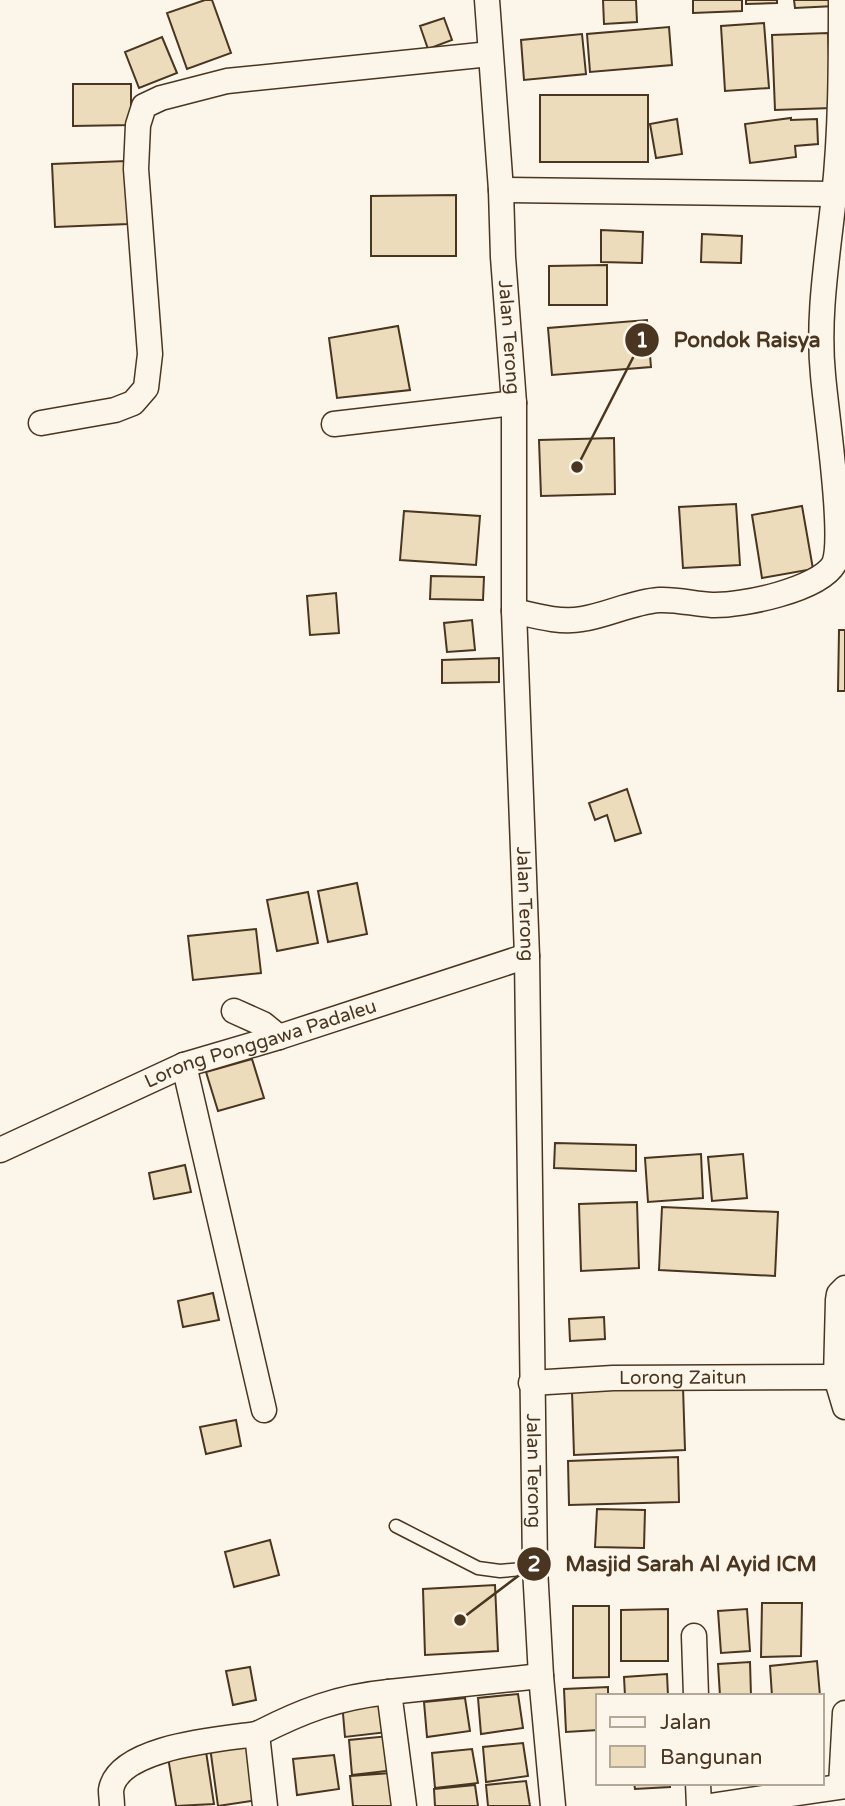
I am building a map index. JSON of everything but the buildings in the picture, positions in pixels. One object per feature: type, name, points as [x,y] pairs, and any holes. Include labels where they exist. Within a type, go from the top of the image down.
[{"type":"street","name":"Jalan Terong","points":[[487,0],[514,403],[514,611],[527,956],[534,1568],[553,1806]]},
{"type":"street","points":[[514,611],[557,620],[579,620],[656,600],[673,599],[712,605],[758,601],[823,576],[834,564],[840,545],[835,465],[822,373],[824,272],[841,121],[841,0]]},
{"type":"street","points":[[41,423],[115,410],[133,403],[146,388],[150,354],[136,169],[138,125],[144,106],[161,98],[228,81],[490,54]]},
{"type":"street","points":[[500,190],[834,194]]},
{"type":"street","points":[[334,424],[514,403]]},
{"type":"street","name":"Lorong Ponggawa Padaleu","points":[[0,1150],[184,1065],[527,956]]},
{"type":"street","points":[[234,1011],[263,1024],[279,1037]]},
{"type":"street","points":[[184,1065],[264,1410]]},
{"type":"street","points":[[845,1288],[839,1294],[838,1300],[835,1377],[845,1407]]},
{"type":"street","name":"Lorong Zaitun","points":[[531,1383],[613,1378],[835,1377]]},
{"type":"street","points":[[694,1636],[696,1694]]},
{"type":"street","points":[[112,1806],[111,1788],[120,1773],[154,1753],[174,1747],[257,1734],[293,1715],[358,1695],[541,1676]]},
{"type":"street","points":[[389,1692],[404,1806]]},
{"type":"street","points":[[710,1806],[843,1786],[845,1713]]},
{"type":"street","points":[[257,1734],[265,1806]]},
{"type":"street","points":[[698,1785],[699,1806]]},
{"type":"lane","points":[[396,1526],[478,1568],[500,1571],[534,1568]]},
{"type":"place","name":"Pondok Raisya","points":[[577,467]]},
{"type":"place","name":"Masjid Sarah Al Ayid ICM","points":[[460,1620]]}]
